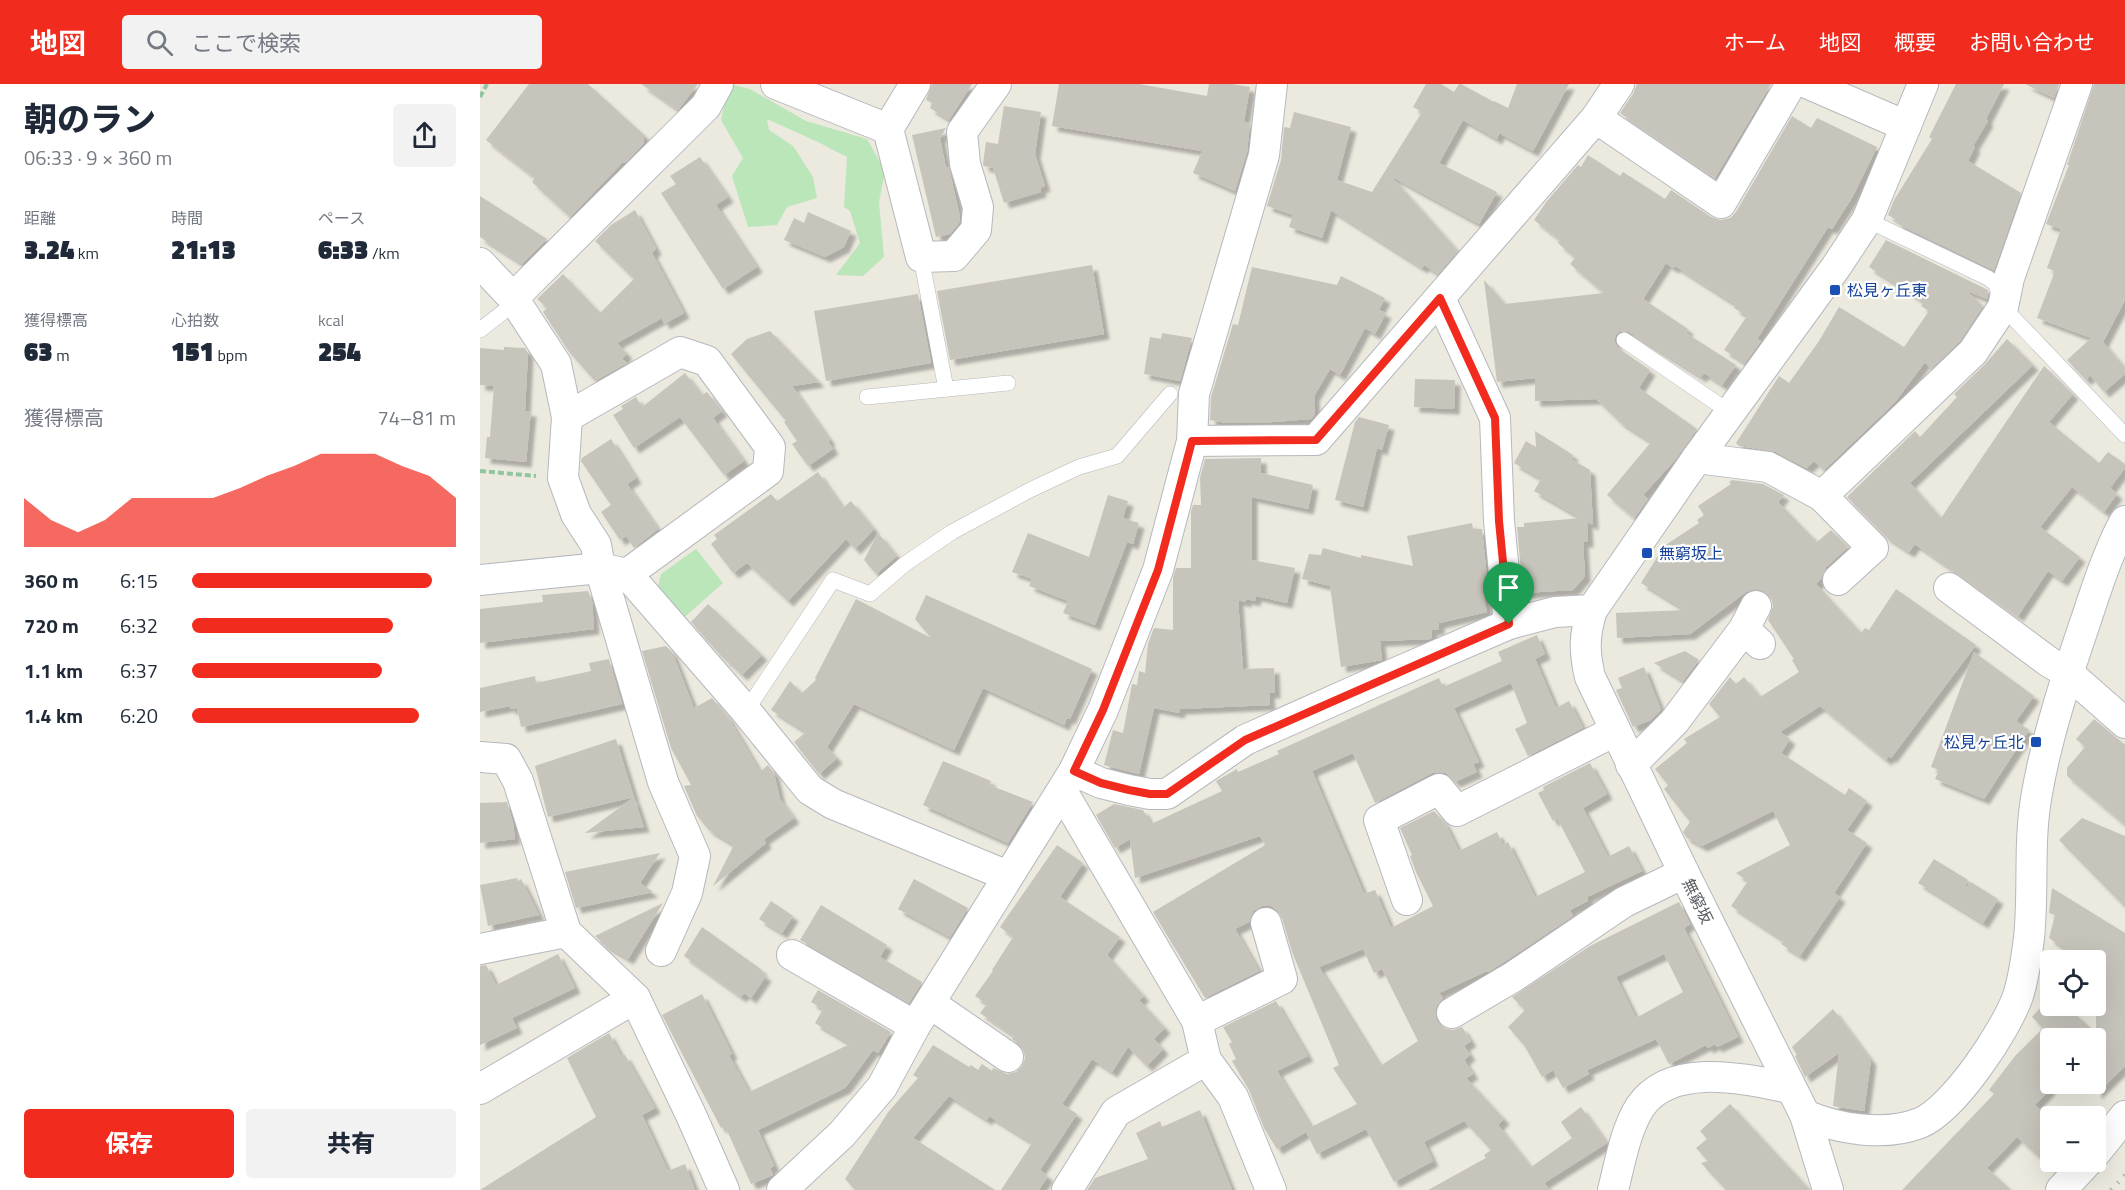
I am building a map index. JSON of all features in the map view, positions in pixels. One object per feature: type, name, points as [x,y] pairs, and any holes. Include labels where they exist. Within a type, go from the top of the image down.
[{"type":"street","points":[[514,300],[706,106],[718,84]]},
{"type":"street","points":[[776,84],[888,129]]},
{"type":"street","points":[[915,84],[888,129],[921,257],[954,256],[976,230],[978,207],[965,164],[962,132],[996,84]]},
{"type":"street","points":[[782,1190],[842,1134],[882,1087],[923,1015],[1068,781],[1103,710],[1158,570],[1192,441],[1194,394],[1264,155],[1272,84]]},
{"type":"street","points":[[1192,441],[1316,440],[1596,118],[1619,84]]},
{"type":"street","points":[[1596,118],[1721,203],[1791,84]]},
{"type":"street","points":[[1809,84],[1906,126]]},
{"type":"street","points":[[1068,781],[1101,783],[1150,794],[1167,794],[1245,740],[1509,624],[1556,612],[1592,610],[1867,220],[1923,84]]},
{"type":"street","points":[[1822,496],[1973,352],[2003,307],[2009,278],[2077,84]]},
{"type":"street","points":[[480,263],[514,300],[556,364],[567,417],[563,478],[576,514],[613,571],[746,711],[810,790],[833,804],[1008,876]]},
{"type":"street","points":[[1440,298],[1495,418],[1499,521],[1509,624]]},
{"type":"street","points":[[480,580],[613,571],[768,471],[770,447],[707,361],[680,352],[567,417]]},
{"type":"street","points":[[1697,458],[1768,467],[1822,496],[1873,548],[1838,580]]},
{"type":"street","points":[[1805,1115],[1827,1124],[1869,1130],[1899,1128],[1920,1123],[1938,1113],[1954,1097],[2001,1030],[2018,996],[2029,938],[2033,813],[2044,755],[2068,673],[2095,594],[2125,521]]},
{"type":"street","points":[[613,571],[663,782],[695,856],[687,893],[661,951]]},
{"type":"street","points":[[1949,588],[2049,662],[2068,673],[2125,723]]},
{"type":"street","name":"無窮坂","points":[[1592,610],[1585,632],[1586,658],[1590,677],[1790,1089],[1805,1115],[1828,1190]]},
{"type":"street","points":[[1631,765],[1674,722],[1753,626]]},
{"type":"street","points":[[1407,900],[1379,820],[1439,789],[1457,811],[1615,731]]},
{"type":"street","points":[[480,757],[506,759],[518,781],[566,932],[635,999],[724,1190]]},
{"type":"street","points":[[1068,781],[1197,1021],[1206,1060],[1233,1097],[1270,1190]]},
{"type":"street","points":[[1452,1012],[1513,977],[1624,902],[1684,873]]},
{"type":"street","points":[[1197,1021],[1282,979],[1266,922]]},
{"type":"street","points":[[480,949],[566,932]]},
{"type":"street","points":[[792,955],[923,1015],[1008,1058]]},
{"type":"street","points":[[480,1089],[635,999]]},
{"type":"street","points":[[1067,1190],[1116,1112],[1206,1060]]},
{"type":"street","points":[[1613,1190],[1628,1134],[1640,1107],[1659,1088],[1681,1079],[1706,1077],[1733,1078],[1790,1089]]},
{"type":"street","points":[[2106,1140],[2125,1116]]},
{"type":"street","points":[[2061,1190],[2078,1172]]},
{"type":"lane","points":[[1867,220],[1988,278],[1996,285],[2003,307],[2125,435]]},
{"type":"lane","points":[[921,257],[946,389]]},
{"type":"lane","points":[[480,330],[514,300]]},
{"type":"lane","points":[[1624,340],[1731,412]]},
{"type":"lane","points":[[867,397],[1008,383]]},
{"type":"lane","points":[[746,711],[833,580],[870,594],[905,564],[952,532],[1030,490],[1079,467],[1117,456],[1170,394]]},
{"type":"path","points":[[480,97],[487,84]]},
{"type":"path","points":[[480,471],[563,478]]},
{"type":"green space","points":[[729,84],[750,89],[806,121],[867,139],[885,171],[879,202],[884,257],[863,276],[836,275],[860,243],[850,211],[844,207],[847,157],[767,119],[769,130],[793,146],[813,177],[817,198],[787,207],[777,225],[748,227],[732,176],[743,158],[721,120]]},
{"type":"green space","points":[[696,549],[723,583],[679,622],[657,591],[661,574]]},
{"type":"building","points":[[529,84],[588,84],[644,135],[644,143],[570,217],[532,182],[535,178],[486,140]]},
{"type":"building","points":[[641,84],[698,84],[678,110]]},
{"type":"building","points":[[932,84],[972,84],[949,120],[930,108],[932,103],[926,100]]},
{"type":"building","points":[[1059,84],[1139,84],[1207,96],[1209,84],[1250,87],[1244,122],[1250,123],[1247,152],[1235,191],[1193,173],[1202,151],[1052,126]]},
{"type":"building","points":[[1426,84],[1441,84],[1454,92],[1461,84],[1508,108],[1517,84],[1569,84],[1533,151],[1499,133],[1497,139],[1463,120],[1439,163],[1497,192],[1479,224],[1391,176],[1458,251],[1438,274],[1424,265],[1422,268],[1331,210],[1322,238],[1289,227],[1293,215],[1267,206],[1281,160],[1284,127],[1290,128],[1294,112],[1351,127],[1337,180],[1372,192],[1422,112],[1413,107]]},
{"type":"building","points":[[1637,84],[1771,84],[1715,178],[1620,113]]},
{"type":"building","points":[[1956,84],[2004,84],[1986,119],[1988,121],[1973,146],[1975,147],[1968,161],[2021,193],[1994,270],[1896,223],[1898,221],[1888,215],[1894,200],[1932,139],[1929,137]]},
{"type":"building","points":[[2025,84],[2059,84],[2054,98]]},
{"type":"building","points":[[2094,84],[2125,84],[2125,300],[2103,342],[2125,368],[2125,374],[2104,392],[2090,375],[2086,380],[2067,360],[2091,338],[2037,318],[2055,271],[2047,268],[2061,229],[2046,224],[2069,165],[2067,165]]},
{"type":"building","points":[[1004,106],[1041,112],[1035,154],[1045,186],[1040,188],[1041,192],[1004,203],[993,168],[983,164],[986,142],[998,144]]},
{"type":"building","points":[[1792,116],[1811,128],[1817,118],[1877,147],[1853,196],[1832,229],[1828,227],[1757,339],[1761,341],[1745,363],[1724,350],[1747,316],[1734,308],[1736,305],[1675,266],[1673,268],[1666,263],[1643,299],[1688,329],[1686,333],[1736,365],[1722,385],[1704,373],[1701,377],[1629,332],[1620,331],[1616,335],[1614,340],[1618,348],[1650,370],[1639,388],[1697,429],[1675,460],[1643,495],[1648,499],[1634,518],[1607,495],[1651,442],[1621,423],[1596,399],[1535,401],[1535,378],[1497,382],[1484,280],[1505,304],[1604,293],[1570,264],[1575,258],[1558,243],[1560,240],[1534,220],[1578,165],[1581,167],[1588,155],[1620,176],[1623,172],[1665,199],[1671,190],[1711,217],[1721,220],[1730,218],[1736,212]]},
{"type":"building","points":[[946,128],[940,138],[960,217],[959,223],[950,234],[936,237],[912,135]]},
{"type":"building","points":[[700,157],[728,197],[716,205],[757,267],[723,289],[661,193],[676,184],[670,176]]},
{"type":"building","points":[[480,196],[547,239],[522,264],[480,237]]},
{"type":"building","points":[[635,210],[656,249],[652,253],[684,313],[664,324],[662,318],[617,343],[627,354],[622,359],[627,363],[595,381],[569,352],[543,312],[547,308],[537,299],[563,274],[600,313],[634,279],[595,241],[611,225]]},
{"type":"building","points":[[808,212],[851,231],[844,247],[825,257],[784,240],[794,218],[804,223]]},
{"type":"building","points":[[1886,240],[1988,290],[1987,299],[1967,291],[1983,306],[1960,341],[1931,369],[1925,362],[1895,402],[1824,470],[1814,461],[1807,468],[1776,452],[1739,446],[1736,443],[1779,376],[1789,383],[1819,341],[1839,307],[1904,347],[1929,311],[1921,306],[1924,302],[1869,267]]},
{"type":"building","points":[[1092,265],[1104,334],[950,360],[937,291]]},
{"type":"building","points":[[1252,267],[1337,285],[1341,276],[1385,298],[1379,310],[1386,313],[1375,334],[1365,328],[1340,375],[1330,369],[1314,396],[1315,414],[1311,419],[1260,423],[1227,423],[1210,420],[1211,397],[1233,324],[1238,325]]},
{"type":"building","points":[[918,294],[931,363],[826,381],[814,311]]},
{"type":"building","points":[[770,331],[819,382],[792,386],[830,440],[828,441],[833,449],[808,466],[792,444],[797,441],[784,422],[786,421],[731,354],[747,339]]},
{"type":"building","points":[[1162,333],[1192,338],[1180,381],[1144,374],[1150,337],[1161,339]]},
{"type":"building","points":[[2007,339],[2033,365],[1910,483],[1941,518],[2044,366],[2073,394],[2049,422],[2099,463],[2108,452],[2125,464],[2125,468],[2110,488],[2117,494],[2104,512],[2072,487],[2040,527],[2080,557],[2062,581],[2048,571],[2018,616],[1915,544],[1909,552],[1886,537],[1847,497],[1915,431],[1920,437],[1957,397],[1954,394]]},
{"type":"building","points":[[504,347],[525,348],[528,353],[525,411],[531,411],[526,462],[485,458],[487,437],[490,437],[494,386],[480,385],[480,348],[504,350]]},
{"type":"building","points":[[685,373],[702,395],[707,392],[722,411],[713,418],[744,461],[724,475],[680,417],[634,448],[613,415],[623,409],[621,406],[636,397],[642,407]]},
{"type":"building","points":[[1415,379],[1455,380],[1454,409],[1414,407]]},
{"type":"building","points":[[1359,417],[1389,425],[1382,450],[1377,448],[1363,507],[1335,500],[1355,422]]},
{"type":"building","points":[[1535,431],[1573,455],[1571,459],[1590,470],[1593,525],[1587,522],[1588,542],[1583,542],[1585,576],[1573,590],[1523,593],[1517,527],[1524,527],[1524,523],[1581,518],[1534,491],[1541,479],[1514,463],[1526,441],[1536,447]]},
{"type":"building","points":[[611,439],[636,478],[627,484],[658,529],[634,548],[626,536],[620,540],[601,512],[611,505],[581,461],[582,458]]},
{"type":"building","points":[[1261,458],[1261,473],[1313,485],[1308,509],[1252,497],[1252,560],[1295,568],[1287,603],[1256,596],[1255,601],[1238,600],[1243,669],[1274,668],[1275,693],[1269,693],[1270,705],[1180,709],[1179,713],[1154,708],[1139,774],[1104,765],[1113,730],[1123,733],[1132,684],[1137,685],[1139,671],[1145,673],[1148,644],[1154,628],[1173,630],[1173,578],[1176,568],[1191,568],[1191,511],[1193,505],[1201,505],[1200,478],[1205,459]]},
{"type":"building","points":[[818,472],[843,508],[851,501],[874,529],[855,549],[846,539],[788,601],[747,563],[733,573],[711,544],[717,539],[714,535],[771,494],[777,501]]},
{"type":"building","points":[[1732,480],[1763,484],[1784,495],[1778,502],[1817,542],[1831,530],[1848,547],[1826,567],[1816,584],[1861,633],[1865,628],[1869,630],[1896,589],[1976,645],[1891,758],[1889,756],[1886,760],[1820,706],[1780,732],[1790,739],[1781,753],[1845,795],[1849,788],[1867,801],[1847,830],[1867,843],[1834,893],[1840,897],[1800,956],[1781,944],[1784,941],[1731,906],[1748,881],[1736,873],[1790,845],[1773,811],[1702,846],[1686,837],[1683,832],[1690,822],[1664,789],[1668,785],[1655,769],[1687,743],[1684,739],[1720,717],[1709,704],[1730,677],[1736,684],[1744,677],[1760,697],[1799,672],[1792,660],[1794,659],[1768,620],[1773,606],[1771,597],[1755,589],[1746,592],[1690,634],[1617,638],[1616,613],[1685,610],[1641,583],[1664,546],[1699,523],[1697,520],[1704,515],[1698,506],[1731,484],[1729,482]]},
{"type":"building","points":[[1108,495],[1128,501],[1123,518],[1139,523],[1133,544],[1127,542],[1095,625],[1063,613],[1068,601],[1029,586],[1032,579],[1012,572],[1028,533],[1089,557]]},
{"type":"building","points":[[1472,523],[1473,529],[1482,529],[1489,597],[1484,597],[1487,612],[1439,623],[1439,629],[1432,630],[1431,639],[1380,641],[1382,660],[1341,667],[1330,586],[1302,579],[1309,554],[1321,555],[1323,548],[1361,558],[1361,555],[1413,566],[1407,536]]},
{"type":"building","points":[[878,533],[897,556],[876,574],[864,560]]},
{"type":"building","points":[[588,591],[592,601],[594,629],[480,643],[480,609],[543,602],[542,595]]},
{"type":"building","points":[[926,595],[1092,669],[1070,719],[1067,718],[1064,725],[983,688],[954,750],[854,704],[827,747],[837,758],[819,774],[794,742],[806,732],[771,710],[790,681],[802,693],[816,680],[856,599],[931,638],[915,619]]},
{"type":"building","points":[[708,604],[762,655],[742,675],[722,657],[691,622]]},
{"type":"building","points":[[1537,635],[1545,654],[1535,659],[1556,708],[1569,701],[1583,728],[1528,756],[1515,729],[1527,723],[1511,683],[1454,708],[1479,762],[1473,764],[1477,772],[1455,782],[1446,773],[1432,773],[1375,803],[1353,753],[1312,771],[1364,894],[1375,890],[1391,928],[1433,906],[1416,872],[1410,856],[1412,855],[1400,828],[1434,811],[1445,823],[1459,851],[1497,832],[1503,845],[1508,842],[1535,897],[1585,872],[1557,818],[1553,821],[1538,793],[1544,790],[1543,787],[1590,763],[1607,794],[1583,808],[1608,857],[1629,846],[1642,871],[1587,897],[1588,901],[1570,910],[1573,916],[1488,972],[1439,993],[1443,998],[1437,1005],[1435,1014],[1443,1028],[1453,1030],[1462,1027],[1471,1041],[1464,1046],[1470,1055],[1464,1060],[1473,1074],[1466,1078],[1504,1119],[1498,1125],[1531,1167],[1572,1138],[1561,1122],[1581,1107],[1607,1143],[1544,1183],[1550,1190],[1428,1190],[1486,1158],[1484,1155],[1491,1150],[1464,1121],[1424,1142],[1433,1161],[1394,1182],[1366,1129],[1317,1154],[1306,1132],[1277,1149],[1264,1128],[1249,1090],[1232,1061],[1236,1059],[1229,1044],[1232,1042],[1223,1027],[1276,1001],[1308,1056],[1277,1071],[1311,1127],[1357,1104],[1333,1068],[1339,1065],[1292,952],[1282,918],[1271,906],[1262,906],[1253,911],[1249,922],[1235,929],[1259,971],[1205,998],[1153,912],[1265,845],[1260,836],[1135,878],[1130,839],[1115,848],[1096,815],[1114,804],[1143,810],[1151,824],[1222,791],[1216,781],[1237,769],[1238,772],[1279,754],[1277,751],[1439,678],[1443,687],[1502,661],[1498,652]],"holes":[[[1363,949],[1374,973],[1382,969],[1418,1041],[1380,1066],[1319,967]]]},
{"type":"building","points":[[666,646],[672,652],[694,708],[712,698],[728,717],[760,772],[768,765],[774,773],[780,799],[794,818],[764,839],[766,843],[713,886],[734,845],[709,830],[697,816],[684,786],[691,785],[671,748],[642,651]]},
{"type":"building","points":[[1685,651],[1699,660],[1683,681],[1654,663]]},
{"type":"building","points":[[1974,652],[2034,696],[2016,721],[2029,730],[1984,799],[1935,779],[1939,770],[1931,767]]},
{"type":"building","points":[[609,659],[622,704],[521,727],[517,708],[510,709],[510,706],[480,712],[480,688],[535,676],[536,683],[591,671],[589,663]]},
{"type":"building","points":[[1644,667],[1661,710],[1651,720],[1633,727],[1616,690],[1622,688],[1618,678]]},
{"type":"building","points":[[2094,719],[2125,745],[2125,825],[2067,776],[2067,768],[2085,747],[2076,739]]},
{"type":"building","points":[[616,739],[634,797],[548,817],[535,766]]},
{"type":"building","points":[[943,761],[991,781],[989,785],[1033,802],[1008,843],[923,805]]},
{"type":"building","points":[[634,797],[644,827],[585,833]]},
{"type":"building","points":[[507,802],[515,839],[480,843],[480,803]]},
{"type":"building","points":[[2082,818],[2125,836],[2125,907],[2059,840]]},
{"type":"building","points":[[1057,845],[1083,863],[1060,897],[1120,937],[1107,955],[1144,996],[1139,1000],[1165,1028],[1154,1039],[1163,1049],[1147,1066],[1128,1047],[1112,1072],[1092,1059],[1062,1104],[1077,1114],[1040,1170],[1048,1176],[1039,1190],[1001,1190],[1032,1143],[989,1116],[987,1120],[949,1096],[913,1138],[995,1190],[855,1190],[845,1179],[889,1111],[918,1078],[913,1075],[933,1045],[978,1070],[982,1064],[992,1071],[993,1068],[1007,1074],[1016,1072],[1022,1066],[1025,1058],[1023,1049],[1012,1039],[1014,1036],[980,1013],[987,1004],[975,996],[1013,937],[1000,927]]},
{"type":"building","points":[[660,853],[640,883],[653,892],[576,908],[565,872]]},
{"type":"building","points":[[1934,859],[1968,880],[1964,889],[1971,882],[1998,899],[1983,923],[1918,883]]},
{"type":"building","points":[[517,878],[518,881],[521,879],[539,915],[488,926],[480,885]]},
{"type":"building","points":[[914,879],[968,908],[950,937],[898,909]]},
{"type":"building","points":[[2052,888],[2125,933],[2125,1066],[2106,1084],[2106,1028],[2096,1028],[2096,1016],[2106,1016],[2106,950],[2067,950],[2049,938],[2055,915],[2049,913]]},
{"type":"building","points":[[771,901],[793,916],[782,933],[759,919]]},
{"type":"building","points":[[1679,902],[1690,924],[1684,928],[1738,1037],[1717,1047],[1715,1044],[1708,1048],[1706,1045],[1669,1064],[1656,1039],[1587,1070],[1589,1074],[1563,1088],[1553,1070],[1542,1077],[1524,1045],[1508,1027],[1525,1010],[1512,997],[1590,946]],"holes":[[[1664,954],[1683,992],[1636,1018],[1616,977]]]},
{"type":"building","points":[[663,903],[628,959],[603,944],[595,936]]},
{"type":"building","points":[[821,905],[887,945],[880,957],[922,982],[909,1003],[800,940]]},
{"type":"building","points":[[702,927],[762,970],[760,972],[766,976],[751,998],[744,993],[741,997],[684,956]]},
{"type":"building","points":[[558,954],[575,988],[512,1018],[517,1028],[480,1045],[480,966],[486,965],[496,985]]},
{"type":"building","points":[[818,990],[891,1032],[878,1053],[873,1050],[845,1088],[758,1130],[774,1166],[770,1168],[773,1175],[751,1184],[725,1126],[721,1128],[662,1015],[702,994],[732,1054],[729,1055],[749,1092],[850,1044],[815,1023],[823,1009],[811,1002]]},
{"type":"building","points":[[2040,1008],[2040,1016],[2077,1016],[2090,1028],[2043,1028],[2032,1017]]},
{"type":"building","points":[[1833,1009],[1871,1060],[1864,1111],[1833,1106],[1839,1053],[1805,1077],[1792,1047]]},
{"type":"building","points":[[2040,1031],[2040,1094],[2045,1094],[2035,1105],[2040,1110],[2040,1158],[2017,1137],[1987,1168],[2011,1190],[1902,1190],[1994,1094],[1989,1090],[2015,1056]]},
{"type":"building","points":[[609,1033],[621,1056],[625,1055],[655,1108],[642,1115],[668,1171],[685,1164],[695,1190],[480,1190],[596,1117],[567,1058]]},
{"type":"building","points":[[1730,1104],[1810,1190],[1726,1190],[1701,1163],[1708,1161],[1696,1148],[1707,1139],[1700,1131]]},
{"type":"building","points":[[1200,1110],[1232,1190],[1087,1190],[1095,1178],[1148,1159],[1136,1133],[1160,1121],[1162,1127]]},
{"type":"railway","points":[[2111,1190],[2125,1175]]},
{"type":"place","name":"松見ヶ丘東","points":[[1835,290]]},
{"type":"place","name":"無窮坂上","points":[[1647,553]]},
{"type":"place","name":"松見ヶ丘北","points":[[2036,742]]},
{"type":"route","points":[[1440,298],[1495,418],[1499,521],[1509,624],[1245,740],[1167,794],[1129,790],[1101,783],[1074,771],[1103,710],[1158,570],[1192,441],[1316,440],[1440,298]]}]
